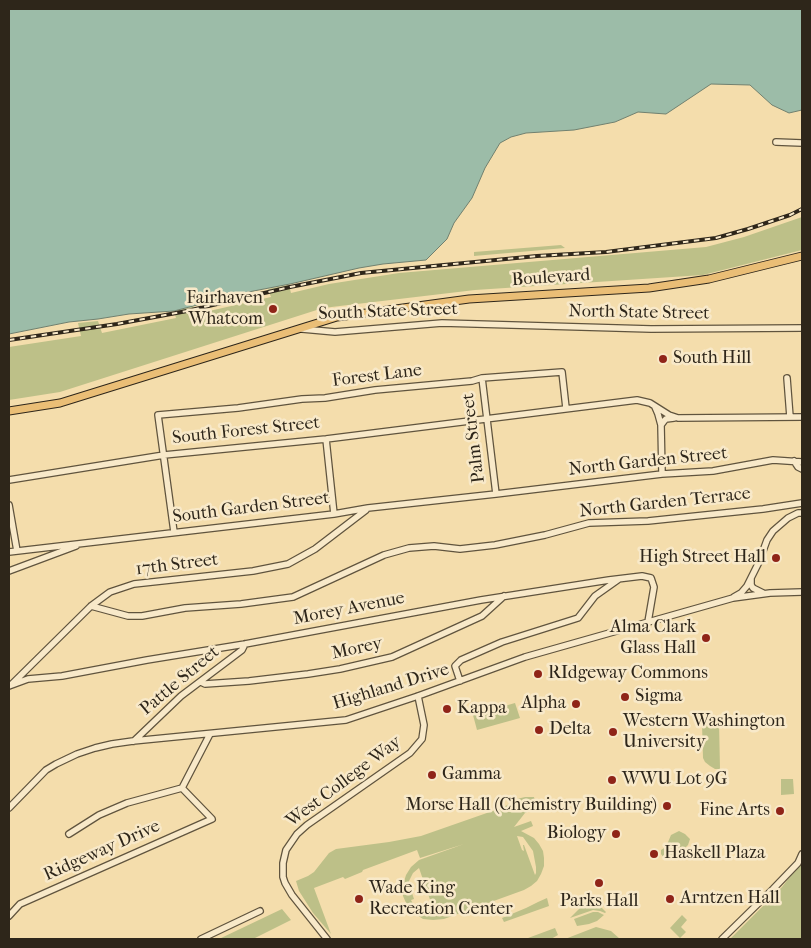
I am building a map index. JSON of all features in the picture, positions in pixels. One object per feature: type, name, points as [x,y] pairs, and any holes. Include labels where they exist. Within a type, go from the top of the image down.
[{"type":"main road","name":"Boulevard","points":[[9,411],[60,403],[337,317],[469,299],[649,288],[734,274],[802,256]]},
{"type":"street","points":[[776,142],[802,143]]},
{"type":"street","name":"South State Street","points":[[300,328],[335,332],[442,324],[476,324]]},
{"type":"street","name":"North State Street","points":[[476,324],[651,329],[802,328]]},
{"type":"street","name":"Forest Lane","points":[[164,455],[158,415],[238,408],[482,378],[562,372],[566,408]]},
{"type":"street","name":"Palm Street","points":[[482,378],[496,494]]},
{"type":"street","points":[[787,378],[790,417]]},
{"type":"street","name":"South Forest Street","points":[[9,480],[164,455],[326,438],[637,400],[654,405],[678,418]]},
{"type":"street","points":[[654,405],[660,425],[662,474]]},
{"type":"street","points":[[660,425],[666,419],[678,418],[802,416]]},
{"type":"street","points":[[326,438],[334,514]]},
{"type":"street","points":[[164,455],[174,532]]},
{"type":"street","name":"North Garden Street","points":[[496,494],[662,474],[713,471],[773,460],[802,462]]},
{"type":"street","points":[[794,461],[802,469]]},
{"type":"street","name":"South Garden Street","points":[[9,552],[496,494]]},
{"type":"street","name":"North Garden Terrace","points":[[91,606],[128,616],[142,616],[185,608],[293,598],[384,555],[409,548],[434,546],[460,549],[502,544],[589,523],[648,521],[802,503]]},
{"type":"street","points":[[9,505],[16,551]]},
{"type":"street","name":"17th Street","points":[[9,686],[91,606],[110,592],[134,584],[253,571],[288,564],[315,549],[368,508]]},
{"type":"street","points":[[732,598],[745,589],[773,531],[788,518],[802,513]]},
{"type":"street","points":[[9,571],[85,543]]},
{"type":"street","name":"Morey Avenue","points":[[9,686],[28,679],[62,676],[504,596],[620,578],[642,576],[651,578],[654,587],[648,622]]},
{"type":"street","points":[[460,681],[455,666],[461,660],[502,642],[578,618],[595,596],[620,578]]},
{"type":"street","points":[[751,578],[753,588],[765,594]]},
{"type":"street","name":"Highland Drive","points":[[9,808],[46,770],[77,754],[95,748],[133,741],[346,720],[525,657],[732,598],[802,592]]},
{"type":"street","name":"Morey","points":[[200,682],[205,684],[249,681],[308,674],[392,657],[482,616],[504,596]]},
{"type":"street","name":"Pattle Street","points":[[133,741],[181,696],[242,650],[245,644]]},
{"type":"street","name":"West College Way","points":[[327,939],[292,895],[285,883],[282,863],[286,850],[293,839],[307,825],[410,753],[422,739],[424,725],[418,696]]},
{"type":"street","points":[[69,834],[108,811],[182,788],[210,734]]},
{"type":"street","name":"Ridgeway Drive","points":[[9,916],[20,904],[212,819],[182,788]]},
{"type":"street","points":[[722,939],[798,863],[802,854]]},
{"type":"street","points":[[201,939],[260,911]]},
{"type":"green space","points":[[802,217],[802,250],[703,275],[475,290],[323,308],[60,392],[9,400],[9,347],[81,336],[78,323],[98,321],[102,333],[176,318],[174,311],[193,306],[196,314],[271,297],[268,289],[289,285],[291,293],[329,284],[399,273],[706,247],[744,237]]},
{"type":"green space","points":[[561,245],[565,248],[474,256],[474,252]]},
{"type":"green space","points":[[515,703],[520,718],[477,730],[473,715]]},
{"type":"green space","points":[[705,721],[719,721],[720,769],[710,766],[703,758],[702,724]]},
{"type":"green space","points":[[781,779],[793,779],[794,794],[781,795]]},
{"type":"green space","points":[[534,797],[536,809],[525,813],[514,827],[531,821],[533,826],[521,831],[534,838],[543,851],[544,858],[544,866],[537,881],[524,890],[444,919],[423,919],[414,913],[407,905],[403,896],[403,885],[411,867],[419,860],[464,844],[420,858],[417,850],[363,870],[345,879],[343,877],[314,888],[331,934],[313,913],[299,891],[296,881],[314,872],[329,853],[336,849],[421,836],[504,807],[517,799]],"holes":[[[517,836],[523,837],[533,851],[536,867],[535,875],[524,845],[524,851]],[[419,868],[435,914],[435,915],[428,915],[420,911],[411,900],[414,899],[412,893],[408,894],[409,881],[413,873]]]},
{"type":"green space","points":[[679,831],[690,839],[688,845],[677,855],[663,857],[661,850],[666,847],[671,835]]},
{"type":"green space","points":[[802,861],[802,939],[730,939],[782,887]]},
{"type":"green space","points":[[591,897],[605,913],[593,910],[570,918]]},
{"type":"green space","points":[[547,898],[549,906],[504,922],[502,918],[526,908]]},
{"type":"green space","points":[[282,909],[291,920],[253,939],[219,939]]},
{"type":"green space","points":[[593,912],[604,915],[597,921],[577,926],[574,919]]},
{"type":"green space","points":[[682,915],[687,920],[681,927],[686,932],[680,938],[670,928]]},
{"type":"green space","points":[[596,927],[611,931],[620,939],[565,939]]},
{"type":"green space","points":[[555,928],[558,935],[551,939],[528,938]]},
{"type":"shaded area","points":[[9,9],[802,9],[802,110],[789,113],[772,105],[750,85],[711,84],[666,114],[638,112],[615,122],[574,130],[526,133],[511,137],[500,143],[485,168],[472,198],[454,223],[447,239],[426,260],[359,268],[243,293],[174,311],[129,314],[69,322],[9,334]]},
{"type":"railway","points":[[9,340],[117,324],[187,311],[361,273],[537,256],[606,252],[716,238],[790,215],[802,209]]},
{"type":"place","name":"Fairhaven Whatcom","points":[[273,309]]},
{"type":"place","name":"South Hill","points":[[663,359]]},
{"type":"place","name":"High Street Hall","points":[[776,558]]},
{"type":"place","name":"Alma Clark Glass Hall","points":[[706,638]]},
{"type":"place","name":"RIdgeway Commons","points":[[538,674]]},
{"type":"place","name":"Sigma","points":[[625,697]]},
{"type":"place","name":"Alpha","points":[[576,704]]},
{"type":"place","name":"Kappa","points":[[447,709]]},
{"type":"place","name":"Delta","points":[[539,730]]},
{"type":"place","name":"Western Washington University","points":[[613,732]]},
{"type":"place","name":"Gamma","points":[[432,775]]},
{"type":"place","name":"WWU Lot 9G","points":[[612,780]]},
{"type":"place","name":"Morse Hall (Chemistry Building)","points":[[667,806]]},
{"type":"place","name":"Fine Arts","points":[[780,811]]},
{"type":"place","name":"Biology","points":[[616,834]]},
{"type":"place","name":"Haskell Plaza","points":[[654,854]]},
{"type":"place","name":"Parks Hall","points":[[599,883]]},
{"type":"place","name":"Wade King Recreation Center","points":[[359,899]]},
{"type":"place","name":"Arntzen Hall","points":[[670,899]]}]
